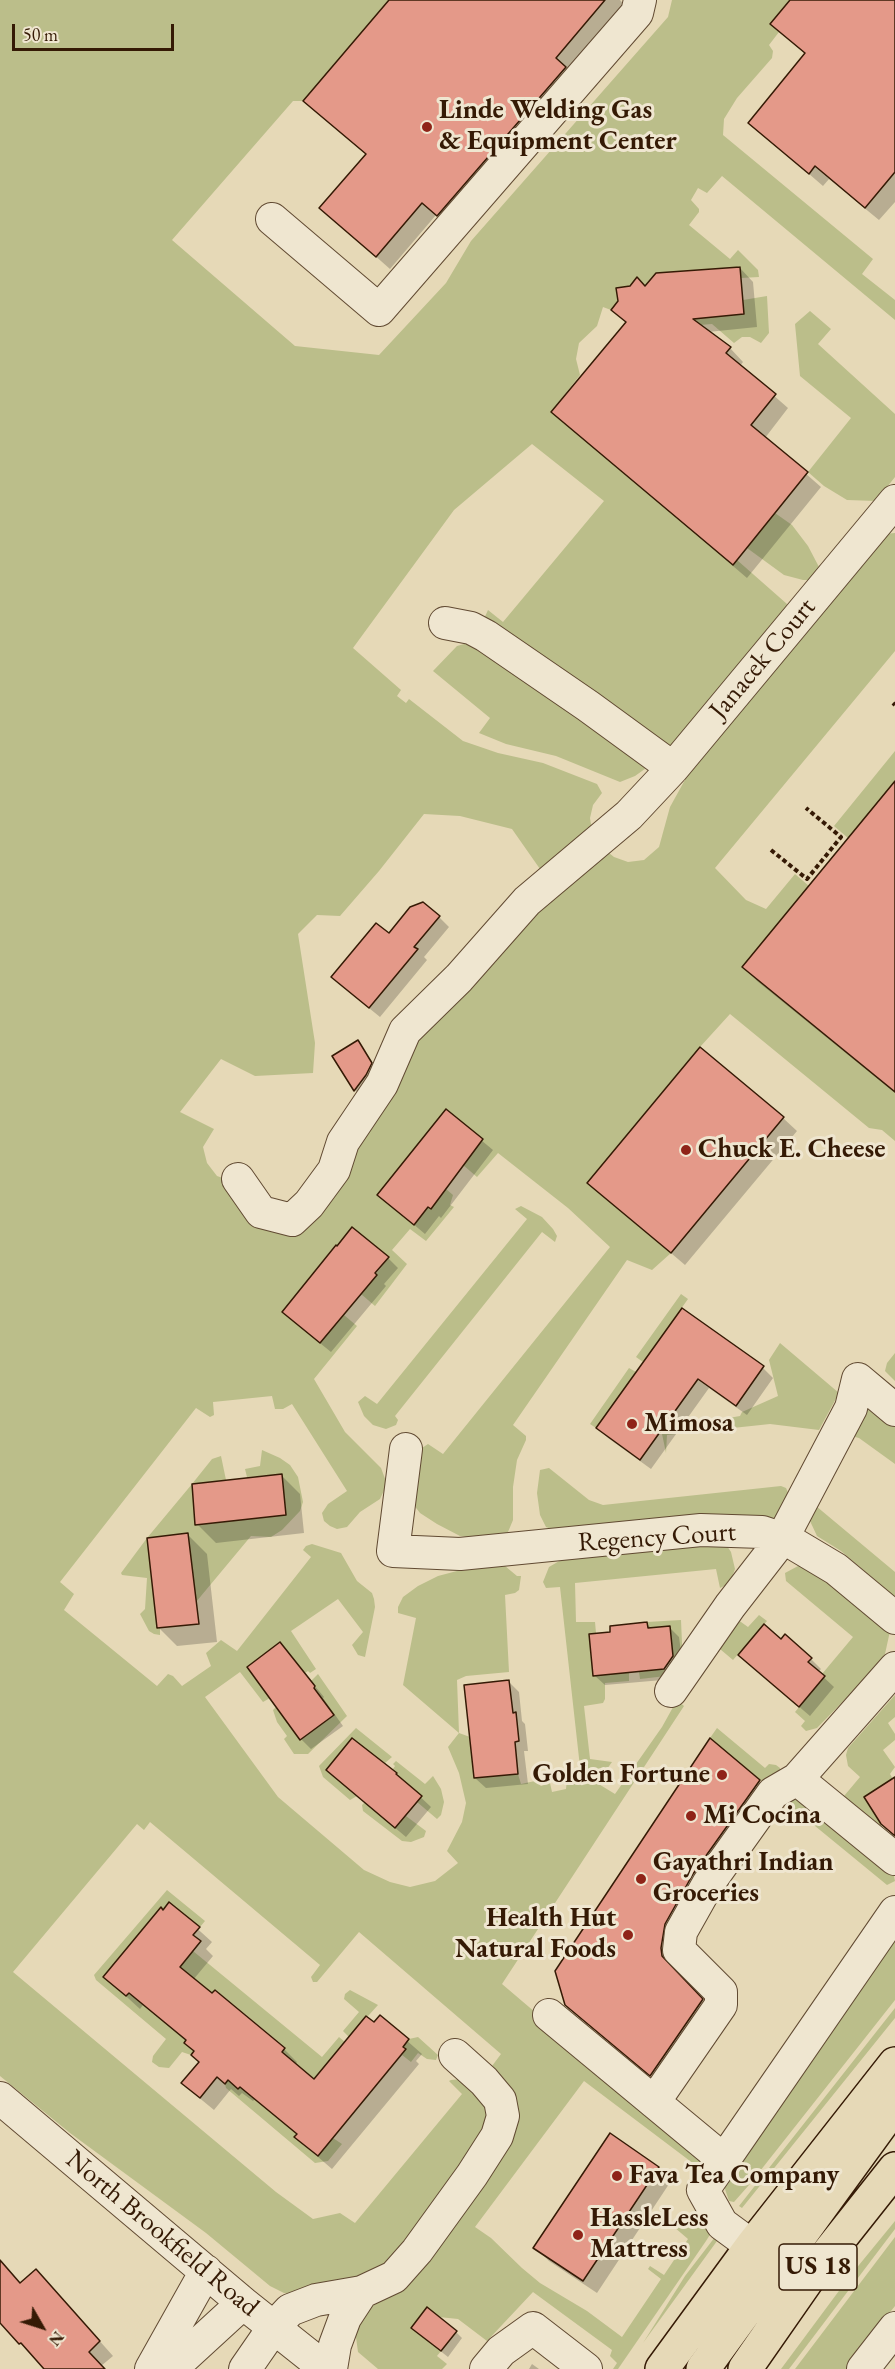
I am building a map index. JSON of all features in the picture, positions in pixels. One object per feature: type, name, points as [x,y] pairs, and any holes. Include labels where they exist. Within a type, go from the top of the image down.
[{"type":"main road","name":"US 18","points":[[662,2369],[752,2246],[895,2064]]},
{"type":"main road","points":[[703,2369],[895,2105]]},
{"type":"main road","name":"US 18","points":[[746,2369],[807,2280],[895,2169]]},
{"type":"street","points":[[272,219],[379,310],[637,13],[640,0]]},
{"type":"street","name":"Janacek Court","points":[[238,1179],[261,1212],[292,1220],[309,1204],[334,1170],[343,1142],[382,1084],[405,1031],[459,978],[527,901],[629,815],[673,768],[895,501]]},
{"type":"street","points":[[446,623],[471,628],[486,636],[673,768]]},
{"type":"street","points":[[671,1691],[730,1606],[782,1539],[851,1408],[858,1379],[895,1410]]},
{"type":"street","name":"Regency Court","points":[[406,1449],[393,1551],[460,1554],[701,1530],[762,1532],[782,1539],[836,1569],[895,1618]]},
{"type":"street","points":[[654,2102],[721,2005],[721,1992],[679,1950],[681,1932],[708,1884],[773,1794],[797,1779],[895,1668]]},
{"type":"street","points":[[797,1779],[895,1859]]},
{"type":"street","points":[[752,2246],[722,2224],[703,2190],[895,1912]]},
{"type":"street","points":[[549,2015],[724,2160]]},
{"type":"street","points":[[245,2369],[274,2327],[290,2310],[316,2300],[362,2292],[394,2277],[417,2251],[497,2136],[502,2116],[500,2100],[484,2081],[455,2055]]},
{"type":"street","name":"North Brookfield Road","points":[[0,2098],[243,2303],[326,2369]]},
{"type":"street","points":[[151,2369],[206,2271]]},
{"type":"street","points":[[331,2369],[335,2345],[345,2318],[362,2292]]},
{"type":"street","points":[[171,2369],[243,2303]]},
{"type":"street","points":[[486,2369],[501,2352],[532,2328],[586,2369]]},
{"type":"street","points":[[863,2369],[895,2328]]},
{"type":"path","points":[[771,850],[807,879],[828,854],[841,837],[806,808]]},
{"type":"green space","points":[[0,0],[389,0],[303,101],[293,101],[172,240],[295,346],[379,355],[446,283],[471,241],[668,17],[672,0],[790,0],[770,24],[779,32],[769,45],[773,51],[772,58],[737,98],[724,119],[723,135],[873,259],[862,274],[895,300],[895,320],[722,176],[707,193],[698,188],[691,200],[699,212],[689,225],[730,259],[738,250],[758,270],[759,277],[741,278],[740,267],[656,273],[645,286],[637,277],[630,286],[616,288],[618,301],[611,310],[603,307],[597,326],[579,343],[576,359],[580,375],[551,412],[733,565],[737,560],[787,604],[785,612],[669,752],[483,621],[488,610],[503,622],[604,501],[532,444],[454,510],[353,648],[401,690],[397,696],[406,703],[409,699],[463,741],[498,753],[543,763],[597,784],[602,793],[593,805],[590,818],[593,837],[547,879],[512,829],[460,816],[424,814],[340,916],[317,915],[298,934],[315,1043],[313,1073],[255,1076],[221,1059],[180,1112],[214,1129],[203,1147],[207,1163],[217,1176],[231,1181],[294,1232],[404,1051],[470,974],[604,849],[614,857],[628,862],[644,860],[659,847],[670,807],[691,769],[884,534],[895,533],[895,651],[715,868],[746,900],[766,909],[795,874],[809,886],[742,967],[895,1092],[895,1141],[882,1130],[869,1128],[730,1014],[587,1183],[671,1253],[652,1270],[627,1260],[513,1425],[526,1436],[526,1440],[517,1460],[513,1487],[513,1520],[508,1532],[495,1539],[475,1538],[460,1536],[437,1524],[420,1513],[413,1504],[414,1469],[422,1448],[428,1444],[443,1454],[610,1247],[568,1208],[498,1153],[477,1177],[463,1165],[483,1139],[446,1109],[414,1225],[428,1207],[431,1209],[446,1189],[453,1195],[450,1205],[454,1207],[426,1241],[410,1229],[392,1250],[407,1264],[375,1306],[361,1294],[389,1257],[352,1228],[337,1246],[335,1245],[282,1312],[336,1325],[344,1315],[357,1326],[314,1379],[345,1432],[381,1468],[387,1484],[380,1499],[360,1512],[347,1527],[337,1529],[330,1526],[324,1521],[322,1513],[328,1504],[347,1491],[292,1404],[283,1409],[275,1409],[272,1396],[213,1402],[214,1415],[210,1417],[196,1408],[60,1582],[74,1594],[64,1610],[157,1686],[168,1674],[182,1686],[211,1666],[206,1653],[221,1640],[237,1651],[311,1557],[303,1550],[306,1546],[312,1544],[341,1553],[357,1581],[372,1593],[374,1599],[375,1607],[365,1657],[358,1655],[352,1645],[363,1632],[338,1599],[291,1631],[316,1669],[310,1673],[300,1670],[263,1702],[240,1672],[205,1697],[278,1797],[364,1870],[390,1882],[410,1887],[435,1881],[458,1863],[447,1851],[462,1822],[466,1803],[459,1773],[448,1747],[459,1733],[470,1737],[474,1778],[518,1774],[521,1784],[535,1781],[541,1786],[550,1783],[552,1792],[566,1789],[567,1779],[581,1776],[560,1587],[546,1588],[543,1582],[549,1567],[561,1560],[707,1545],[727,1546],[731,1552],[735,1569],[730,1583],[720,1588],[716,1569],[575,1583],[576,1622],[595,1622],[596,1633],[589,1634],[593,1675],[629,1672],[629,1681],[605,1683],[603,1703],[584,1706],[590,1759],[612,1762],[597,1783],[615,1794],[662,1727],[677,1700],[684,1706],[502,1984],[704,2156],[698,2164],[694,2164],[584,2081],[475,2227],[491,2238],[540,2283],[587,2311],[622,2337],[661,2279],[648,2269],[650,2266],[664,2275],[688,2239],[674,2227],[685,2223],[705,2226],[711,2233],[618,2369],[613,2369],[617,2363],[610,2356],[612,2350],[533,2292],[487,2341],[458,2319],[439,2317],[426,2308],[411,2328],[441,2351],[437,2356],[447,2364],[442,2369],[378,2369],[358,2352],[355,2330],[368,2309],[380,2301],[515,2100],[512,2090],[492,2066],[501,2054],[359,1932],[317,1982],[313,1982],[311,1977],[320,1965],[150,1822],[144,1830],[137,1824],[13,1972],[276,2192],[313,2219],[340,2213],[355,2223],[462,2094],[449,2081],[461,2079],[487,2097],[487,2129],[394,2262],[366,2275],[302,2294],[284,2293],[270,2286],[206,2233],[70,2133],[0,2076]]},
{"type":"green space","points":[[767,296],[769,333],[761,343],[750,337],[742,337],[734,343],[712,324],[700,325],[692,319],[744,314],[743,300]]},
{"type":"green space","points":[[810,311],[831,329],[818,344],[895,414],[895,477],[876,501],[847,500],[824,486],[808,472],[851,418],[800,376],[795,324]]},
{"type":"green space","points":[[775,513],[792,525],[808,546],[819,567],[809,580],[784,575],[747,548]]},
{"type":"green space","points":[[468,643],[649,766],[635,776],[620,782],[556,756],[506,744],[479,733],[490,718],[433,671],[457,646]]},
{"type":"green space","points":[[895,751],[895,781],[848,838],[834,826]]},
{"type":"green space","points":[[521,1206],[542,1217],[557,1236],[555,1242],[542,1232],[395,1416],[398,1420],[396,1425],[386,1429],[373,1425],[364,1416],[358,1402],[365,1396],[377,1404],[527,1219],[515,1209]]},
{"type":"green space","points":[[681,1294],[688,1299],[643,1362],[636,1357]]},
{"type":"green space","points":[[780,1343],[839,1393],[819,1430],[770,1424],[667,1435],[666,1453],[662,1434],[666,1429],[740,1416],[742,1412],[778,1396],[769,1360]]},
{"type":"green space","points":[[895,1353],[895,1381],[885,1371],[887,1363]]},
{"type":"green space","points":[[629,1368],[636,1372],[596,1428],[590,1424]]},
{"type":"green space","points":[[869,1403],[895,1427],[895,1464],[859,1438],[851,1436]]},
{"type":"green space","points":[[262,1450],[290,1465],[298,1477],[303,1502],[300,1511],[282,1530],[271,1537],[251,1536],[196,1602],[188,1534],[148,1538],[157,1628],[160,1628],[160,1635],[154,1634],[149,1631],[140,1614],[145,1609],[147,1578],[121,1573],[147,1538],[192,1484],[196,1525],[286,1515],[282,1474],[247,1477],[245,1469],[260,1466]]},
{"type":"green space","points":[[221,1456],[226,1480],[192,1484],[212,1459]]},
{"type":"green space","points":[[549,1468],[589,1500],[603,1505],[781,1486],[786,1488],[790,1497],[783,1512],[774,1518],[717,1515],[551,1529],[546,1527],[540,1515],[537,1493],[540,1470]]},
{"type":"green space","points":[[816,1506],[895,1572],[895,1597],[841,1551],[817,1536],[810,1521],[811,1512]]},
{"type":"green space","points":[[800,1565],[811,1566],[890,1631],[885,1654],[859,1685],[817,1728],[806,1731],[801,1726],[805,1721],[795,1712],[824,1677],[822,1674],[853,1637],[786,1581],[785,1573]]},
{"type":"green space","points":[[505,1566],[517,1576],[521,1576],[519,1590],[505,1595],[509,1672],[466,1676],[457,1680],[459,1733],[403,1685],[416,1618],[398,1613],[398,1607],[403,1597],[438,1576],[457,1571]]},
{"type":"green space","points":[[759,1615],[767,1621],[733,1660],[714,1644],[734,1617],[748,1627]]},
{"type":"green space","points":[[681,1620],[683,1667],[675,1675],[640,1679],[639,1672],[674,1668],[670,1626],[648,1628],[647,1622]]},
{"type":"green space","points":[[318,1674],[347,1716],[308,1754],[294,1754],[284,1739],[287,1736],[277,1722],[273,1710],[276,1707],[300,1740],[333,1716],[311,1681]]},
{"type":"green space","points":[[895,1695],[895,1717],[888,1723],[895,1734],[895,1740],[883,1750],[895,1767],[890,1774],[893,1779],[864,1798],[891,1840],[839,1802],[860,1777],[848,1766],[846,1755],[848,1748]]},
{"type":"green space","points":[[356,1728],[392,1757],[385,1763],[378,1760],[357,1796],[350,1800],[323,1777],[319,1766]]},
{"type":"green space","points":[[717,1728],[765,1768],[769,1764],[780,1768],[779,1777],[770,1788],[710,1738]]},
{"type":"green space","points":[[396,1761],[425,1784],[433,1776],[441,1789],[444,1802],[441,1815],[437,1819],[417,1802],[422,1796],[396,1774],[393,1764]]},
{"type":"green space","points":[[794,1792],[893,1872],[895,1881],[887,1885],[787,1803]]},
{"type":"green space","points":[[365,1802],[395,1828],[406,1816],[426,1831],[424,1837],[411,1842],[402,1841],[363,1811],[362,1805]]},
{"type":"green space","points":[[167,1890],[205,1921],[200,1927],[169,1902],[163,1910],[160,1908],[103,1977],[126,1996],[129,1993],[186,2040],[194,2051],[191,2055],[182,2052],[169,2068],[159,2067],[152,2062],[153,2056],[166,2039],[96,1980],[94,1975]]},
{"type":"green space","points":[[895,1939],[895,2000],[749,2185],[734,2202],[729,2201],[724,2186]]},
{"type":"green space","points":[[193,1951],[322,2057],[339,2037],[345,2042],[309,2085],[302,2069],[282,2052],[285,2047],[216,1990],[212,1993],[174,1974]]},
{"type":"green space","points":[[350,1990],[378,2005],[349,2037],[343,2031],[359,2012],[344,1999],[345,1994]]},
{"type":"green space","points":[[895,2008],[895,2018],[742,2208],[739,2206]]},
{"type":"green space","points":[[418,2037],[438,2055],[436,2060],[427,2059],[418,2053],[411,2062],[402,2055],[406,2049],[403,2047],[409,2039]]},
{"type":"green space","points":[[228,2080],[238,2089],[240,2087],[297,2134],[295,2137],[317,2156],[333,2138],[342,2144],[328,2161],[315,2163],[226,2088],[225,2084]]},
{"type":"green space","points":[[895,2221],[895,2229],[789,2369],[781,2369],[850,2276]]},
{"type":"green space","points":[[715,2237],[717,2241],[643,2343],[685,2276]]},
{"type":"green space","points":[[895,2237],[895,2306],[862,2347],[850,2369],[795,2369]]},
{"type":"building","name":"Linde Welding Gas & Equipment Center","points":[[389,0],[605,0],[556,58],[566,67],[437,216],[422,203],[376,257],[319,208],[366,154],[303,101]]},
{"type":"building","points":[[790,0],[895,0],[895,172],[865,208],[815,166],[809,174],[748,123],[805,53],[770,24]]},
{"type":"building","points":[[740,267],[744,314],[693,319],[731,347],[726,353],[776,394],[751,425],[808,472],[733,565],[551,412],[626,322],[611,310],[618,301],[616,288],[630,286],[637,277],[645,286],[656,273]]},
{"type":"building","points":[[895,781],[895,1092],[742,967]]},
{"type":"building","points":[[423,902],[440,916],[414,947],[418,949],[369,1008],[331,977],[376,923],[389,933],[410,907]]},
{"type":"building","points":[[358,1040],[372,1063],[354,1091],[332,1056]]},
{"type":"building","name":"Chuck E. Cheese","points":[[700,1047],[784,1117],[671,1253],[587,1183]]},
{"type":"building","points":[[446,1109],[483,1139],[431,1209],[428,1207],[414,1225],[377,1195]]},
{"type":"building","points":[[352,1227],[389,1257],[375,1273],[377,1275],[320,1343],[282,1312]]},
{"type":"building","points":[[682,1308],[764,1366],[736,1406],[698,1379],[640,1460],[596,1428]]},
{"type":"building","points":[[282,1474],[286,1515],[195,1525],[192,1484]]},
{"type":"building","points":[[188,1533],[199,1624],[157,1628],[147,1538]]},
{"type":"building","points":[[647,1622],[648,1628],[670,1626],[673,1656],[664,1669],[593,1676],[589,1634],[610,1632],[610,1626]]},
{"type":"building","points":[[764,1624],[781,1639],[785,1634],[812,1658],[808,1662],[825,1676],[799,1707],[738,1655]]},
{"type":"building","points":[[280,1642],[315,1686],[314,1688],[334,1715],[300,1740],[247,1667]]},
{"type":"building","points":[[509,1680],[519,1741],[515,1742],[518,1774],[474,1778],[464,1685]]},
{"type":"building","points":[[352,1738],[422,1796],[395,1828],[326,1770]]},
{"type":"building","points":[[710,1738],[760,1780],[693,1874],[665,1924],[662,1956],[703,1999],[650,2076],[565,2005],[555,1971]]},
{"type":"building","points":[[895,1777],[895,1836],[881,1824],[864,1797]]},
{"type":"building","points":[[169,1902],[200,1927],[193,1935],[201,1941],[180,1967],[212,1993],[215,1990],[285,2048],[282,2052],[314,2079],[366,2016],[374,2022],[380,2015],[409,2039],[403,2047],[406,2049],[318,2156],[294,2137],[297,2134],[240,2087],[238,2089],[228,2080],[225,2084],[217,2077],[200,2098],[181,2083],[199,2062],[191,2055],[194,2051],[184,2043],[186,2040],[129,1993],[126,1996],[103,1977],[161,1907],[163,1910]]},
{"type":"building","points":[[610,2133],[659,2167],[583,2281],[533,2248]]},
{"type":"building","points":[[0,2260],[20,2283],[36,2269],[100,2341],[89,2352],[105,2369],[44,2369],[21,2343],[19,2344],[0,2323]]},
{"type":"building","points":[[427,2307],[457,2331],[441,2351],[411,2328]]},
{"type":"place","name":"Linde Welding Gas & Equipment Center","points":[[427,127]]},
{"type":"place","name":"Chuck E. Cheese","points":[[686,1150]]},
{"type":"place","name":"Mimosa","points":[[632,1424]]},
{"type":"place","name":"Golden Fortune","points":[[722,1775]]},
{"type":"place","name":"Mi Cocina","points":[[691,1816]]},
{"type":"place","name":"Gayathri Indian Groceries","points":[[641,1879]]},
{"type":"place","name":"Health Hut Natural Foods","points":[[628,1935]]},
{"type":"place","name":"Fava Tea Company","points":[[617,2176]]},
{"type":"place","name":"HassleLess Mattress","points":[[578,2235]]}]
